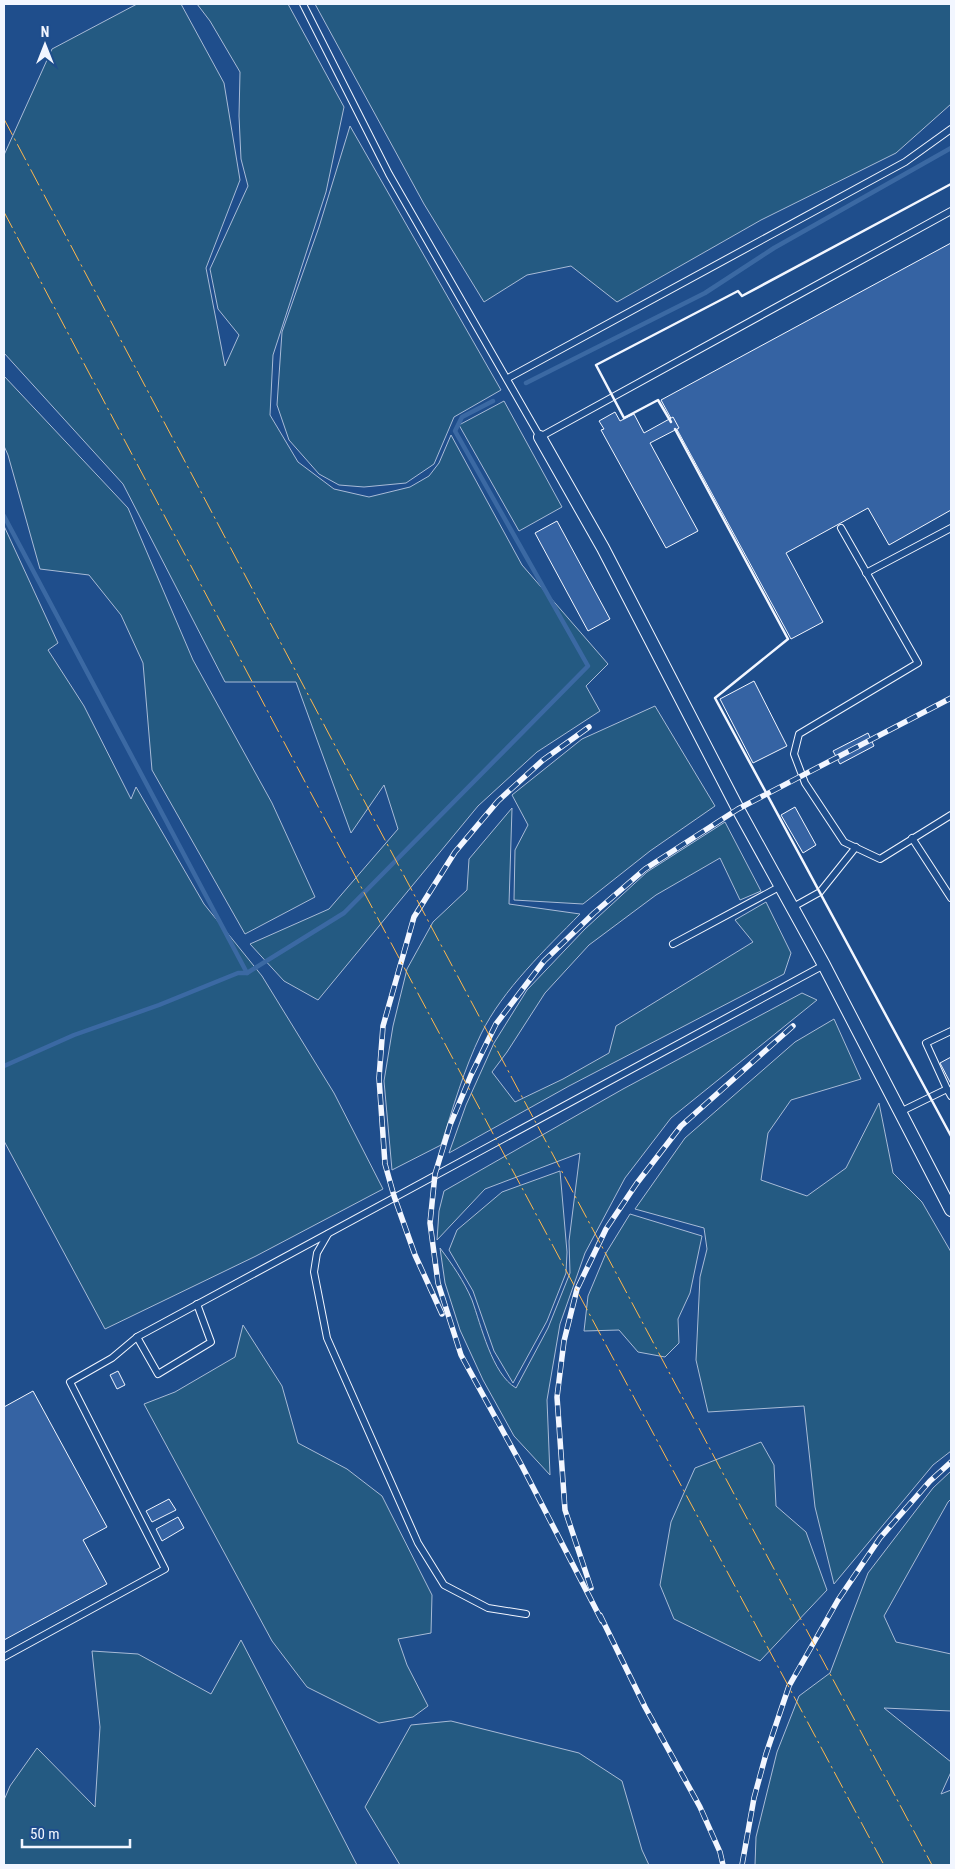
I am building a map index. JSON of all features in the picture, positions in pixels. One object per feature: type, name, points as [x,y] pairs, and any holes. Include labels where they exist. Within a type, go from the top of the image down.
[{"type":"street","points":[[540,437],[603,548],[738,808],[824,964],[951,1210]]},
{"type":"lane","points":[[303,4],[390,174],[540,437],[951,212]]},
{"type":"lane","points":[[508,378],[905,162],[951,129]]},
{"type":"lane","points":[[841,528],[918,663],[799,734],[794,754],[805,783],[844,842],[880,859],[951,815]]},
{"type":"lane","points":[[866,573],[951,528]]},
{"type":"lane","points":[[912,838],[951,898]]},
{"type":"lane","points":[[793,907],[820,892],[856,847]]},
{"type":"lane","points":[[673,944],[780,886]]},
{"type":"lane","points":[[4,1657],[165,1568],[70,1382],[112,1358],[137,1337],[824,964]]},
{"type":"lane","points":[[951,1030],[926,1043],[951,1096]]},
{"type":"lane","points":[[900,1112],[947,1089]]},
{"type":"lane","points":[[329,1233],[317,1253],[314,1272],[327,1338],[418,1543],[444,1585],[488,1608],[526,1614]]},
{"type":"lane","points":[[137,1337],[158,1374],[211,1342],[197,1304]]},
{"type":"shaded area","points":[[137,4],[181,4],[224,83],[240,180],[206,268],[225,366],[239,335],[218,309],[210,269],[248,186],[241,159],[239,116],[240,72],[210,21],[197,4],[288,4],[344,107],[326,192],[273,355],[270,415],[298,462],[334,489],[369,497],[410,487],[429,476],[439,463],[451,435],[522,565],[608,664],[586,686],[600,711],[537,752],[478,806],[318,1000],[284,981],[250,944],[329,909],[398,829],[384,785],[351,833],[296,682],[225,682],[123,484],[4,353],[4,155],[52,49]]},
{"type":"shaded area","points":[[315,4],[951,4],[951,104],[896,153],[761,220],[617,302],[571,266],[527,275],[484,302],[424,204]]},
{"type":"shaded area","points":[[350,126],[501,390],[454,417],[434,464],[406,483],[364,487],[339,485],[319,474],[289,440],[277,405],[282,332],[319,227]]},
{"type":"shaded area","points":[[4,376],[128,508],[193,660],[272,803],[315,897],[245,934],[152,770],[143,663],[121,615],[89,575],[40,569],[4,446]]},
{"type":"shaded area","points":[[504,401],[562,507],[519,531],[459,425]]},
{"type":"shaded area","points":[[4,526],[58,643],[48,650],[84,706],[131,799],[136,787],[204,904],[262,976],[334,1093],[383,1189],[256,1256],[105,1329],[4,1141]]},
{"type":"shaded area","points":[[655,706],[715,806],[650,851],[583,904],[514,900],[515,850],[528,825],[512,795],[582,739]]},
{"type":"shaded area","points":[[512,808],[509,904],[580,914],[526,970],[490,1017],[469,1061],[441,1145],[392,1170],[384,1081],[393,1026],[407,969],[433,922],[467,890],[469,859]]},
{"type":"shaded area","points":[[725,822],[761,891],[740,900],[720,858],[656,895],[589,945],[545,993],[492,1072],[515,1102],[563,1079],[609,1053],[616,1026],[753,942],[735,920],[766,902],[791,953],[784,974],[569,1086],[449,1153],[466,1105],[494,1043],[527,990],[585,929],[647,872]]},
{"type":"shaded area","points":[[802,993],[817,1000],[671,1118],[625,1178],[585,1253],[560,1324],[547,1400],[550,1475],[514,1436],[483,1380],[460,1330],[445,1283],[440,1248],[458,1273],[469,1293],[494,1361],[500,1372],[516,1388],[548,1328],[570,1273],[569,1241],[580,1153],[485,1189],[437,1240],[439,1211],[444,1191],[623,1089]]},
{"type":"shaded area","points":[[834,1019],[861,1079],[791,1100],[768,1133],[761,1180],[807,1196],[846,1168],[879,1103],[893,1173],[922,1202],[951,1252],[951,1451],[933,1465],[834,1584],[815,1507],[804,1406],[708,1412],[696,1360],[700,1277],[707,1249],[704,1228],[635,1209],[685,1138],[795,1042]]},
{"type":"shaded area","points":[[560,1171],[567,1252],[566,1273],[547,1321],[513,1383],[494,1351],[473,1291],[449,1250],[457,1230],[502,1192]]},
{"type":"shaded area","points":[[630,1214],[702,1236],[690,1293],[678,1319],[679,1343],[665,1357],[638,1352],[619,1330],[584,1331],[588,1296],[606,1253]]},
{"type":"shaded area","points":[[243,1325],[282,1386],[298,1443],[347,1469],[382,1496],[432,1595],[431,1633],[398,1639],[407,1665],[428,1706],[413,1717],[379,1723],[307,1687],[272,1641],[144,1404],[175,1392],[235,1357]]},
{"type":"shaded area","points":[[761,1442],[774,1465],[776,1506],[806,1532],[827,1590],[760,1661],[674,1619],[660,1585],[671,1522],[695,1468]]},
{"type":"shaded area","points":[[951,1471],[951,1499],[884,1616],[896,1642],[951,1654],[951,1711],[884,1708],[951,1762],[951,1772],[941,1794],[951,1790],[951,1865],[755,1865],[756,1837],[777,1752],[799,1696],[830,1673],[868,1573],[933,1488]]},
{"type":"shaded area","points":[[241,1640],[357,1865],[4,1865],[4,1800],[10,1786],[37,1748],[95,1807],[100,1727],[92,1651],[138,1654],[211,1694]]},
{"type":"shaded area","points":[[451,1721],[579,1753],[622,1781],[642,1850],[649,1865],[400,1865],[365,1807],[411,1725]]},
{"type":"building","points":[[951,243],[951,510],[889,545],[868,508],[786,553],[823,622],[791,639],[661,400]]},
{"type":"building","points":[[615,412],[620,421],[634,414],[644,433],[673,417],[679,428],[650,443],[698,531],[666,548],[601,430],[604,429],[599,421]]},
{"type":"building","points":[[557,521],[610,619],[588,631],[535,533]]},
{"type":"building","points":[[754,681],[787,746],[753,763],[720,699]]},
{"type":"building","points":[[868,733],[874,746],[840,764],[833,751]]},
{"type":"building","points":[[795,807],[816,845],[803,853],[781,815]]},
{"type":"building","points":[[951,1057],[951,1084],[940,1063]]},
{"type":"building","points":[[118,1371],[125,1385],[117,1389],[110,1375]]},
{"type":"building","points":[[33,1391],[107,1527],[83,1540],[107,1584],[4,1640],[4,1407]]},
{"type":"building","points":[[169,1499],[176,1510],[152,1522],[146,1511]]},
{"type":"building","points":[[178,1517],[184,1528],[162,1541],[156,1529]]},
{"type":"waterway","points":[[526,383],[705,293],[774,248],[951,148]]},
{"type":"waterway","points":[[4,1066],[74,1035],[159,1005],[238,973],[247,973],[344,913],[588,666],[455,431],[462,417],[493,401]]},
{"type":"waterway","points":[[4,516],[247,973]]},
{"type":"railway","points":[[602,1621],[522,1466],[461,1355],[438,1283],[430,1223],[435,1174],[450,1125],[471,1075],[496,1024],[544,961],[594,913],[645,869],[738,809],[951,698]]},
{"type":"railway","points":[[442,1314],[415,1255],[385,1164],[379,1078],[383,1026],[414,917],[455,852],[498,801],[543,760],[589,727]]},
{"type":"railway","points":[[591,1588],[565,1510],[557,1397],[564,1341],[577,1289],[606,1229],[637,1183],[681,1126],[793,1026]]},
{"type":"railway","points":[[742,1865],[754,1798],[766,1754],[789,1686],[838,1600],[880,1538],[930,1481],[951,1462]]},
{"type":"railway","points":[[600,1615],[645,1707],[700,1807],[720,1852],[723,1865]]},
{"type":"wall","points":[[671,422],[658,400],[624,418],[596,365],[738,291],[742,296],[951,184]]},
{"type":"wall","points":[[675,429],[788,639],[715,698],[951,1136]]},
{"type":"power","points":[[4,119],[377,825],[932,1865]]},
{"type":"power","points":[[4,212],[313,797],[884,1865]]}]
